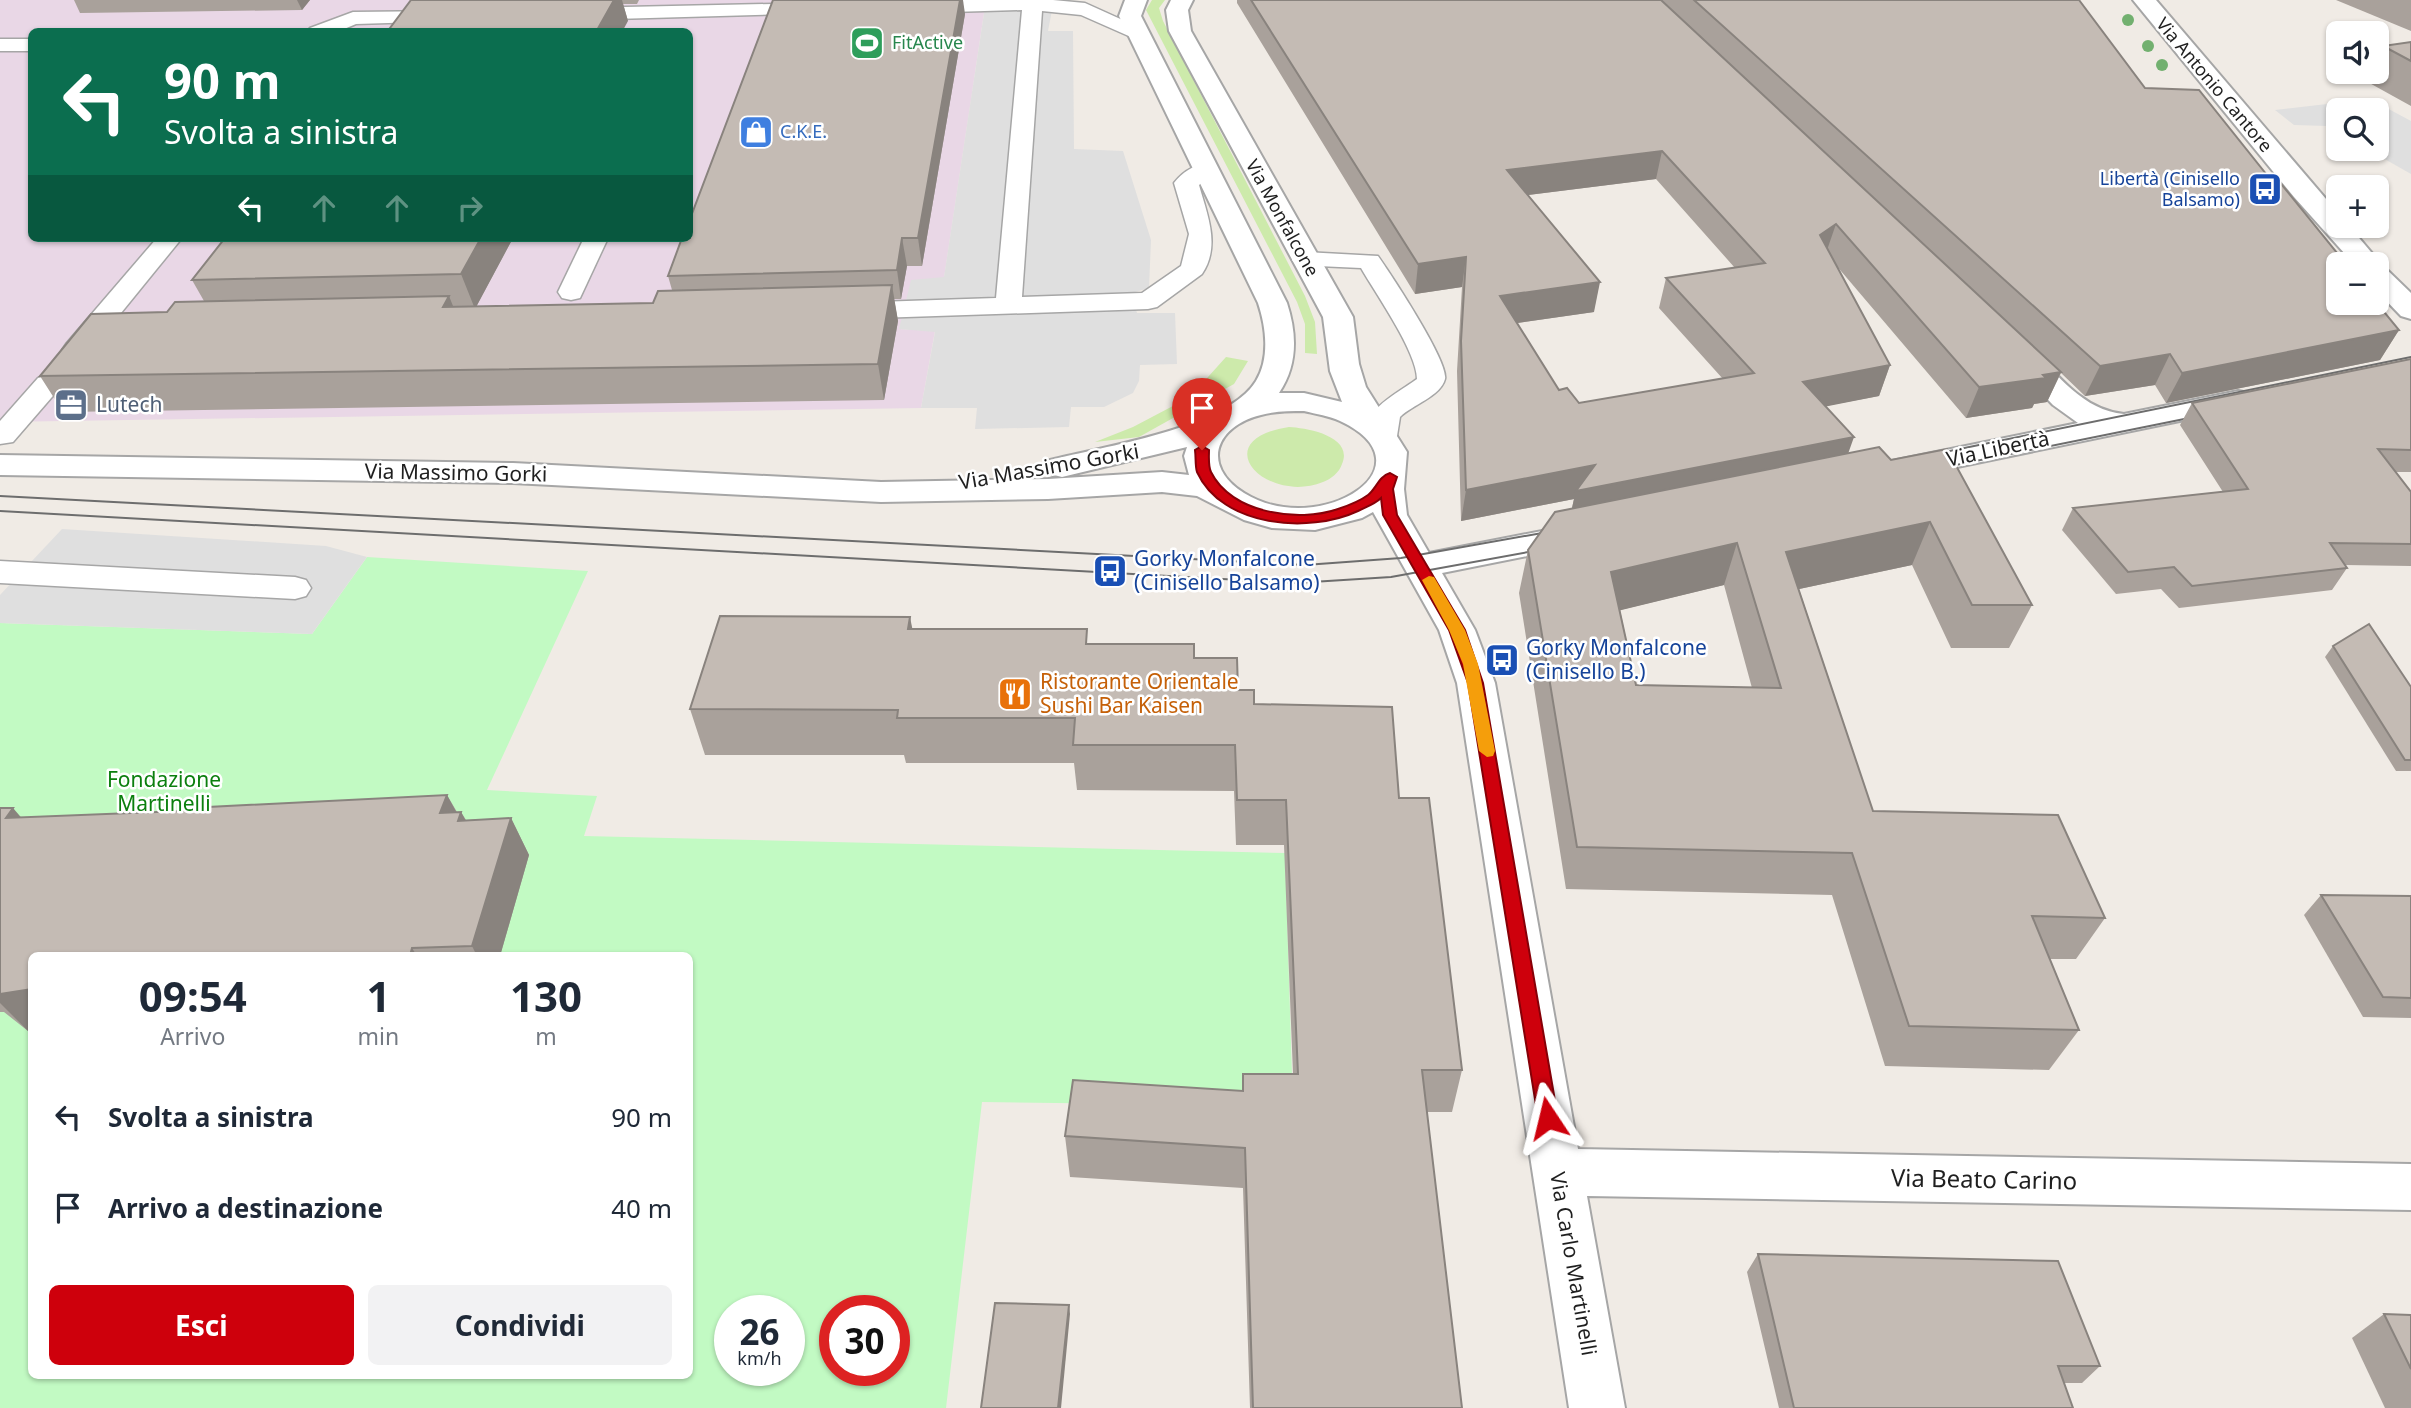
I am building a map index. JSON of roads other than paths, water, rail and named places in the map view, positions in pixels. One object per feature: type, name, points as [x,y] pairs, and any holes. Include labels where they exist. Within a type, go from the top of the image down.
[{"type":"street","points":[[1136,0],[1130,16],[1269,298],[1279,329],[1278,357],[1270,388],[1259,400],[1229,417],[1208,436],[1201,457],[1206,477],[1221,495],[1240,506],[1272,517],[1320,518],[1340,514],[1368,502],[1383,489],[1390,477],[1393,457],[1382,436],[1358,416],[1316,403],[1272,403],[1229,417]]},
{"type":"street","name":"Via Monfalcone","points":[[1182,0],[1177,10],[1180,31],[1338,317],[1345,370],[1352,393],[1382,436]]},
{"type":"street","name":"Via Antonio Cantore","points":[[2144,0],[2303,191],[2358,252]]},
{"type":"street","points":[[2389,286],[2411,310]]},
{"type":"street","points":[[2003,337],[2082,412],[2100,421],[2127,423]]},
{"type":"street","name":"Via Libertà","points":[[1864,477],[2271,394]]},
{"type":"street","name":"Via Massimo Gorki","points":[[911,491],[1037,472],[1139,452],[1188,437],[1229,417]]},
{"type":"street","name":"Via Massimo Gorki","points":[[1,451],[854,491],[1048,489],[1162,482],[1192,484],[1221,495]]},
{"type":"street","name":"Via Carlo Martinelli","points":[[1390,477],[1387,489],[1390,515],[1457,630],[1476,683],[1597,1408]]},
{"type":"street","points":[[1420,566],[1613,528]]},
{"type":"street","name":"Via Beato Carino","points":[[1557,1172],[2411,1187]]},
{"type":"lane","points":[[360,25],[369,0]]},
{"type":"lane","points":[[1008,306],[1038,1]]},
{"type":"lane","points":[[903,7],[1038,1],[1085,9],[1140,35]]},
{"type":"lane","points":[[561,14],[836,8]]},
{"type":"lane","points":[[693,29],[701,11]]},
{"type":"lane","points":[[342,28],[393,18],[463,16]]},
{"type":"lane","points":[[0,45],[28,45]]},
{"type":"lane","points":[[819,312],[1148,301],[1193,269],[1201,234],[1186,183],[1206,170]]},
{"type":"lane","points":[[76,350],[167,242]]},
{"type":"lane","points":[[571,292],[594,242]]},
{"type":"lane","points":[[1305,260],[1369,261],[1426,358],[1430,380],[1426,386],[1387,414],[1381,423],[1382,436]]},
{"type":"lane","points":[[93,330],[121,329]]},
{"type":"lane","points":[[1,451],[48,384]]},
{"type":"lane","points":[[0,572],[295,588]]},
{"type":"tram line","points":[[1930,455],[2411,357]]},
{"type":"tram line","points":[[1936,469],[2204,415]]},
{"type":"tram line","points":[[0,496],[1305,565],[1401,558],[1559,530]]},
{"type":"tram line","points":[[0,511],[1296,583],[1391,577],[1545,549]]},
{"type":"place","name":"FitActive","points":[[867,43]]},
{"type":"place","name":"C.K.E.","points":[[756,132]]},
{"type":"place","name":"Libertà (Cinisello Balsamo)","points":[[2265,189]]},
{"type":"place","name":"Lutech","points":[[71,405]]},
{"type":"place","name":"Gorky Monfalcone (Cinisello Balsamo)","points":[[1110,571]]},
{"type":"place","name":"Gorky Monfalcone (Cinisello B.)","points":[[1502,660]]},
{"type":"place","name":"Ristorante Orientale Sushi Bar Kaisen","points":[[1015,694]]},
{"type":"park label","name":"Fondazione Martinelli","points":[[164,792]]}]
